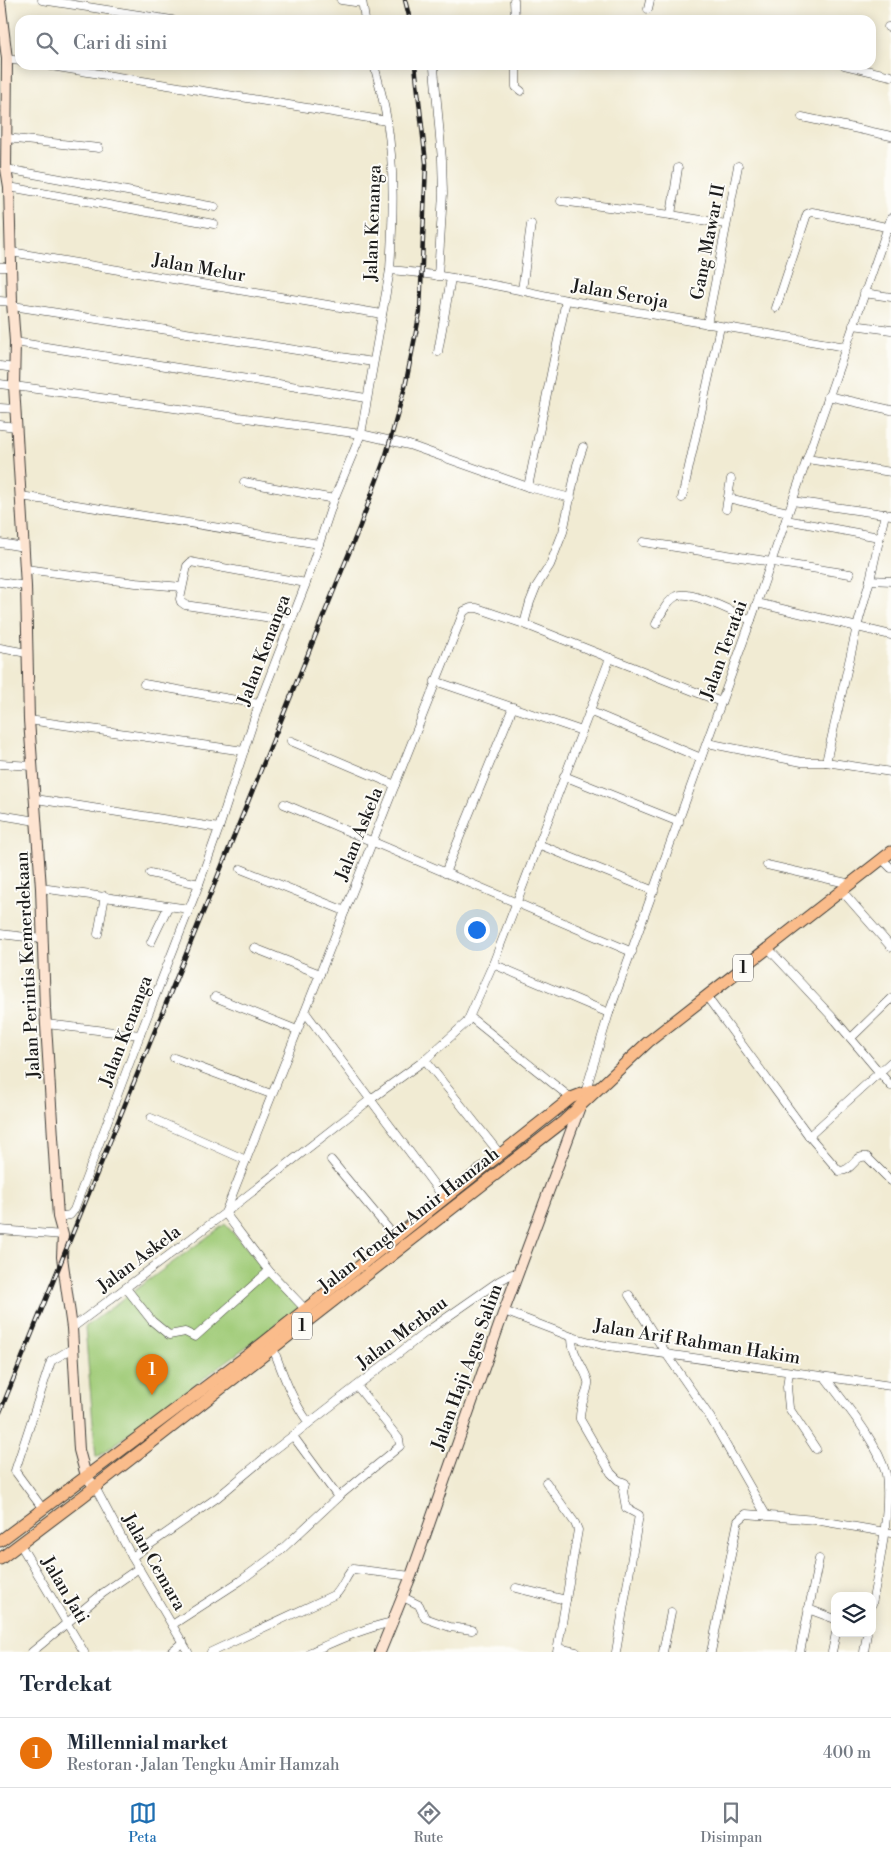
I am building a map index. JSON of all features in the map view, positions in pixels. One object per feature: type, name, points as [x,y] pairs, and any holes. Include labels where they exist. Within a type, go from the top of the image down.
[{"type":"main road","name":"Jalan Tengku Amir Hamzah","points":[[0,1542],[86,1476],[310,1314],[581,1106],[598,1087],[648,1042],[887,856]]},
{"type":"main road","name":"Jalan Tengku Amir Hamzah","points":[[0,1559],[273,1348],[396,1238],[444,1198],[571,1098],[598,1087]]},
{"type":"street","points":[[42,0],[140,15]]},
{"type":"street","points":[[341,0],[362,2],[364,15]]},
{"type":"street","points":[[514,0],[515,15]]},
{"type":"street","points":[[648,9],[650,0]]},
{"type":"street","name":"Jalan Perintis Kemerdekaan","points":[[0,1],[3,45],[8,59],[6,169],[9,187],[12,304],[15,342],[14,386],[26,586],[29,720],[36,799],[44,939],[46,1024],[58,1217],[63,1236],[62,1257],[72,1328],[79,1450],[86,1476]]},
{"type":"street","points":[[8,59],[15,60]]},
{"type":"street","points":[[76,70],[387,120]]},
{"type":"street","name":"Jalan Kenanga","points":[[58,1217],[70,1215],[74,1210],[199,884],[259,704],[306,583],[334,499],[361,434],[390,270],[392,180],[387,120],[375,70]]},
{"type":"street","points":[[434,70],[443,193],[438,276]]},
{"type":"street","points":[[516,70],[516,87],[520,91]]},
{"type":"street","points":[[865,70],[891,76]]},
{"type":"street","points":[[802,117],[891,136]]},
{"type":"street","points":[[6,138],[99,148]]},
{"type":"street","name":"Gang Mawar II","points":[[707,324],[738,166]]},
{"type":"street","points":[[671,215],[678,168]]},
{"type":"street","points":[[6,169],[215,207]]},
{"type":"street","points":[[9,187],[214,224]]},
{"type":"street","points":[[561,202],[671,215],[726,224]]},
{"type":"street","points":[[776,308],[807,214],[812,212],[889,228]]},
{"type":"street","name":"Jalan Teratai","points":[[585,1092],[609,1013],[752,620],[891,218]]},
{"type":"street","points":[[522,290],[531,224]]},
{"type":"street","name":"Jalan Melur","points":[[11,252],[382,314]]},
{"type":"street","points":[[0,267],[11,268]]},
{"type":"street","name":"Jalan Seroja","points":[[390,270],[451,278],[522,290],[566,300],[846,347]]},
{"type":"street","points":[[438,352],[451,278]]},
{"type":"street","points":[[864,293],[891,297]]},
{"type":"street","points":[[528,487],[566,300]]},
{"type":"street","points":[[0,301],[373,362]]},
{"type":"street","points":[[854,325],[891,330]]},
{"type":"street","points":[[682,498],[720,326]]},
{"type":"street","points":[[15,342],[366,398]]},
{"type":"street","points":[[0,366],[14,368]]},
{"type":"street","points":[[0,384],[361,434],[409,445],[528,487],[571,498]]},
{"type":"street","points":[[828,396],[891,410]]},
{"type":"street","points":[[0,408],[16,409]]},
{"type":"street","points":[[0,426],[16,427]]},
{"type":"street","points":[[524,624],[536,587],[550,565],[563,532],[577,465],[583,447]]},
{"type":"street","points":[[807,459],[891,472]]},
{"type":"street","points":[[726,509],[731,479]]},
{"type":"street","points":[[244,482],[334,499]]},
{"type":"street","points":[[21,496],[319,544]]},
{"type":"street","points":[[728,498],[787,516],[879,536]]},
{"type":"street","points":[[792,501],[888,515],[879,536],[826,762]]},
{"type":"street","points":[[643,542],[850,574]]},
{"type":"street","points":[[0,543],[24,546]]},
{"type":"street","points":[[291,620],[185,605],[180,602],[180,599],[187,566],[191,562],[306,583]]},
{"type":"street","points":[[25,569],[182,587]]},
{"type":"street","points":[[870,580],[891,581]]},
{"type":"street","points":[[0,582],[26,586]]},
{"type":"street","points":[[656,624],[666,604],[676,596],[683,595],[694,596],[752,620]]},
{"type":"street","points":[[757,603],[891,635]]},
{"type":"street","name":"Jalan Askela","points":[[224,1213],[464,612],[467,609],[477,608],[524,624],[721,702]]},
{"type":"street","points":[[0,648],[27,653]]},
{"type":"street","name":"Jalan Askela","points":[[72,1328],[425,1060],[462,1027],[470,1017],[493,964],[610,658]]},
{"type":"street","points":[[435,681],[582,731]]},
{"type":"street","points":[[144,684],[259,704]]},
{"type":"street","points":[[445,873],[513,707]]},
{"type":"street","points":[[589,711],[701,758]]},
{"type":"street","points":[[29,720],[244,752]]},
{"type":"street","points":[[291,741],[394,784]]},
{"type":"street","points":[[707,743],[802,762],[826,762],[891,772]]},
{"type":"street","points":[[0,764],[32,766]]},
{"type":"street","points":[[564,776],[678,822]]},
{"type":"street","points":[[36,799],[219,828]]},
{"type":"street","points":[[284,804],[632,952]]},
{"type":"street","points":[[0,815],[36,821]]},
{"type":"street","points":[[538,844],[654,891]]},
{"type":"street","points":[[887,856],[891,868]]},
{"type":"street","points":[[767,865],[846,887],[891,947]]},
{"type":"street","points":[[241,869],[344,911]]},
{"type":"street","points":[[150,873],[199,884]]},
{"type":"street","points":[[41,888],[189,909]]},
{"type":"street","points":[[98,934],[105,896]]},
{"type":"street","points":[[152,942],[168,907]]},
{"type":"street","points":[[0,934],[44,939]]},
{"type":"street","points":[[254,948],[320,974]]},
{"type":"street","points":[[768,948],[851,1038],[891,1086]]},
{"type":"street","points":[[493,964],[609,1013]]},
{"type":"street","points":[[707,996],[809,1136],[839,1171],[851,1168],[858,1158],[862,1156],[870,1160],[891,1181]]},
{"type":"street","points":[[215,997],[297,1030]]},
{"type":"street","points":[[851,1038],[891,999]]},
{"type":"street","points":[[304,1012],[372,1099],[444,1198]]},
{"type":"street","points":[[470,1017],[571,1098]]},
{"type":"street","points":[[46,1024],[140,1035]]},
{"type":"street","points":[[174,1058],[271,1094]]},
{"type":"street","points":[[425,1060],[500,1154]]},
{"type":"street","points":[[809,1136],[891,1062]]},
{"type":"street","name":"Jalan Haji Agus Salim","points":[[380,1652],[411,1576],[504,1311],[585,1092]]},
{"type":"street","points":[[151,1118],[246,1160]]},
{"type":"street","points":[[331,1160],[396,1238]]},
{"type":"street","points":[[224,1213],[269,1271],[310,1314]]},
{"type":"street","points":[[0,1230],[63,1236]]},
{"type":"street","points":[[126,1288],[152,1321],[169,1335],[185,1332],[195,1337],[269,1271]]},
{"type":"street","name":"Jalan Merbau","points":[[132,1557],[218,1497],[426,1332],[499,1281],[512,1274],[518,1274]]},
{"type":"street","points":[[629,1295],[667,1355],[710,1417],[766,1515]]},
{"type":"street","name":"Jalan Arif Rahman Hakim","points":[[504,1311],[572,1337],[602,1344],[667,1355],[891,1386]]},
{"type":"street","points":[[572,1337],[571,1345],[589,1382],[580,1409],[580,1419],[611,1473],[618,1480],[625,1483],[623,1491],[626,1508],[639,1515],[616,1652]]},
{"type":"street","points":[[43,1509],[15,1471],[51,1361],[73,1348]]},
{"type":"street","points":[[273,1348],[289,1390],[301,1413],[309,1423]]},
{"type":"street","points":[[790,1372],[787,1395],[789,1408],[816,1449]]},
{"type":"street","points":[[825,1376],[863,1428],[883,1465],[886,1475],[889,1506],[888,1533],[875,1592]]},
{"type":"street","points":[[172,1625],[240,1581],[280,1551],[338,1496],[400,1446],[401,1442],[357,1386]]},
{"type":"street","points":[[293,1436],[338,1496]]},
{"type":"street","points":[[86,1476],[95,1487]]},
{"type":"street","points":[[546,1482],[578,1530],[558,1650],[576,1652]]},
{"type":"street","name":"Jalan Cemara","points":[[95,1487],[132,1557],[188,1652]]},
{"type":"street","points":[[711,1652],[738,1521],[746,1514],[816,1520],[888,1533]]},
{"type":"street","name":"Jalan Jati","points":[[20,1544],[84,1652]]},
{"type":"street","points":[[800,1652],[819,1559]]},
{"type":"street","points":[[32,1652],[103,1593],[139,1568]]},
{"type":"street","points":[[211,1652],[336,1594],[342,1588],[350,1571],[353,1569],[411,1576]]},
{"type":"street","points":[[516,1588],[566,1600]]},
{"type":"street","points":[[403,1597],[419,1605],[425,1618],[450,1627],[472,1630]]},
{"type":"street","points":[[808,1609],[831,1617]]},
{"type":"street","points":[[663,1652],[671,1612]]},
{"type":"street","points":[[311,1652],[372,1626],[393,1622]]},
{"type":"street","points":[[832,1652],[835,1637]]},
{"type":"street","points":[[864,1652],[866,1637]]},
{"type":"street","points":[[171,1652],[183,1642]]},
{"type":"green space","points":[[225,1224],[300,1307],[96,1458],[85,1327]]},
{"type":"railway","points":[[405,0],[409,15]]},
{"type":"railway","points":[[0,1412],[360,526],[386,455],[405,387],[420,312],[426,163],[416,70]]},
{"type":"place","name":"Millennial market","points":[[152,1395]]}]
